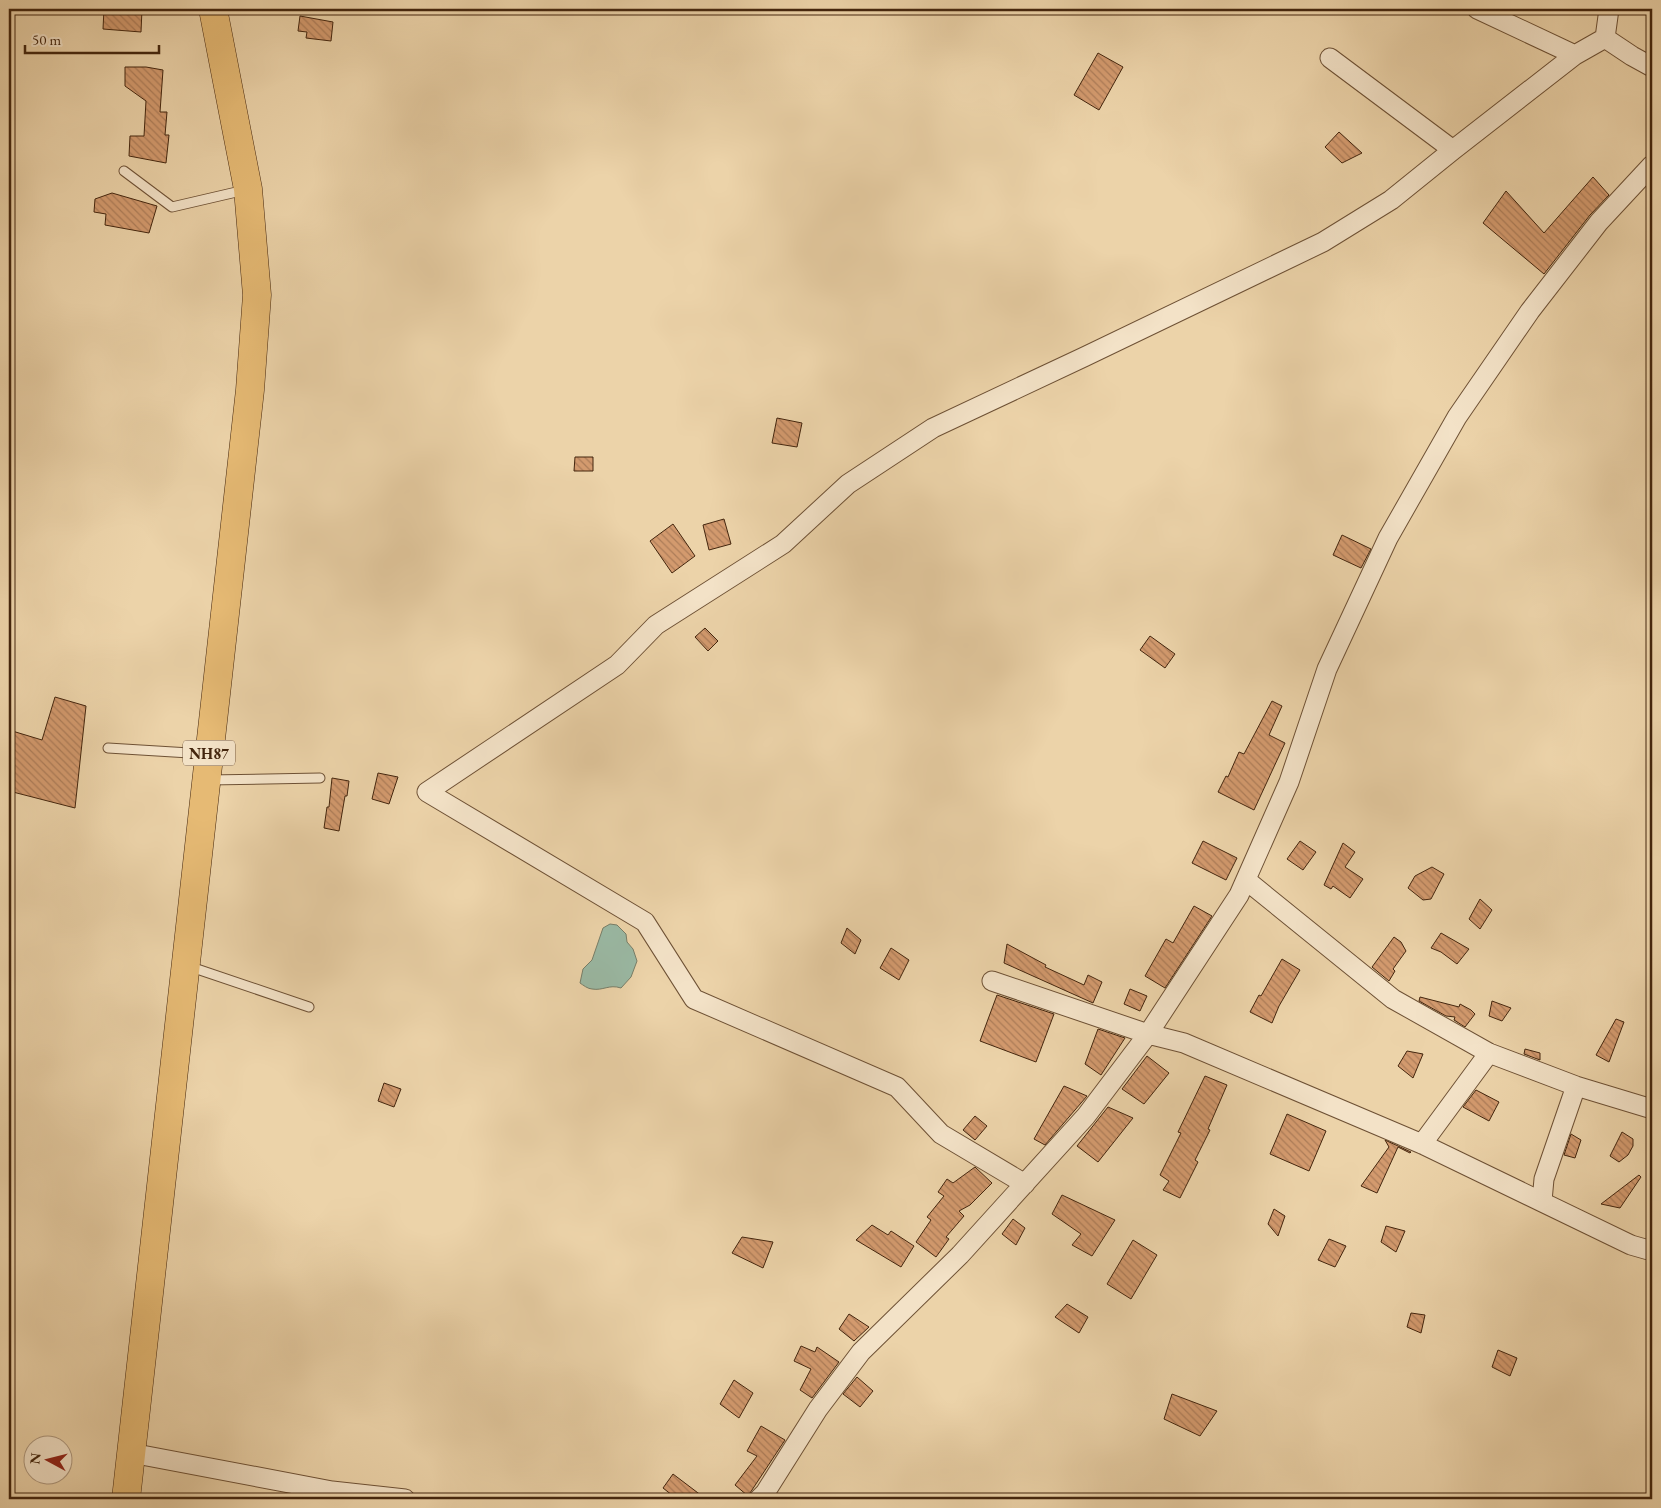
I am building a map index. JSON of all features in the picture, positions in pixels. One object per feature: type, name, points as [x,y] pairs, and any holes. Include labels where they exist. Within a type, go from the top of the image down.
[{"type":"highway","name":"NH87","points":[[126,1499],[250,390],[257,295],[248,189],[213,9]]},
{"type":"street","points":[[1477,9],[1575,55]]},
{"type":"street","points":[[1606,38],[1609,9]]},
{"type":"street","points":[[1025,1184],[941,1134],[898,1087],[694,999],[645,922],[427,792],[617,665],[656,625],[783,544],[848,484],[933,428],[1076,362],[1323,242],[1391,200],[1575,55],[1606,38]]},
{"type":"street","points":[[1606,38],[1652,67]]},
{"type":"street","points":[[1330,58],[1453,150]]},
{"type":"street","points":[[759,1499],[765,1493],[818,1409],[861,1352],[960,1256],[1025,1184],[1086,1116],[1148,1034],[1239,896],[1289,782],[1328,669],[1388,538],[1457,417],[1530,310],[1599,222],[1652,165]]},
{"type":"street","points":[[1246,880],[1392,999],[1489,1053],[1576,1086],[1652,1109]]},
{"type":"street","points":[[992,981],[1148,1034],[1184,1043],[1422,1144],[1542,1200],[1631,1245],[1652,1251]]},
{"type":"street","points":[[1422,1144],[1489,1053]]},
{"type":"street","points":[[1542,1200],[1544,1179],[1576,1086]]},
{"type":"street","points":[[131,1453],[332,1495],[405,1499]]},
{"type":"lane","points":[[124,171],[172,207],[248,189]]},
{"type":"lane","points":[[108,748],[207,767],[320,778]]},
{"type":"lane","points":[[185,966],[309,1007]]},
{"type":"shaded area","points":[[610,924],[617,925],[626,934],[627,942],[633,949],[637,961],[631,977],[621,988],[589,988],[580,983],[583,969],[592,960],[603,928]]},
{"type":"building","points":[[104,9],[142,9],[141,32],[103,29]]},
{"type":"building","points":[[300,16],[333,22],[331,41],[306,38],[307,32],[298,31]]},
{"type":"building","points":[[1098,53],[1123,67],[1099,110],[1074,95]]},
{"type":"building","points":[[125,67],[146,67],[163,70],[160,112],[167,112],[165,135],[169,135],[166,163],[129,156],[130,136],[144,136],[146,101],[125,86]]},
{"type":"building","points":[[1339,132],[1362,153],[1342,163],[1325,147]]},
{"type":"building","points":[[1593,177],[1609,195],[1590,215],[1544,274],[1483,223],[1506,191],[1544,233]]},
{"type":"building","points":[[112,193],[157,206],[149,233],[105,225],[106,214],[94,212],[95,199]]},
{"type":"building","points":[[777,418],[802,423],[797,447],[772,443]]},
{"type":"building","points":[[575,457],[593,457],[593,471],[574,471]]},
{"type":"building","points":[[724,519],[731,544],[709,550],[703,525]]},
{"type":"building","points":[[673,524],[695,556],[672,573],[650,541]]},
{"type":"building","points":[[1342,535],[1371,549],[1361,568],[1333,555]]},
{"type":"building","points":[[705,628],[718,641],[708,651],[695,637]]},
{"type":"building","points":[[1150,636],[1175,654],[1165,668],[1140,650]]},
{"type":"building","points":[[55,697],[86,706],[75,808],[9,791],[9,730],[42,740]]},
{"type":"building","points":[[1272,701],[1282,706],[1269,735],[1285,743],[1254,810],[1218,792],[1226,776],[1228,777],[1239,752],[1244,754]]},
{"type":"building","points":[[378,773],[398,777],[389,804],[372,799]]},
{"type":"building","points":[[332,778],[349,781],[339,831],[324,828],[327,807],[329,807]]},
{"type":"building","points":[[1203,841],[1237,858],[1226,880],[1192,863]]},
{"type":"building","points":[[1300,841],[1316,852],[1303,870],[1287,859]]},
{"type":"building","points":[[1343,843],[1355,852],[1345,867],[1363,879],[1350,898],[1333,886],[1331,889],[1324,885]]},
{"type":"building","points":[[1432,867],[1444,874],[1431,899],[1423,900],[1408,888],[1415,876]]},
{"type":"building","points":[[1480,899],[1492,910],[1480,929],[1469,919]]},
{"type":"building","points":[[1194,906],[1212,916],[1165,988],[1145,976],[1166,939],[1173,943]]},
{"type":"building","points":[[847,928],[861,940],[855,954],[841,943]]},
{"type":"building","points":[[1441,933],[1469,949],[1457,964],[1441,952],[1431,948]]},
{"type":"building","points":[[1394,937],[1401,942],[1406,951],[1393,969],[1395,971],[1389,981],[1372,967]]},
{"type":"building","points":[[1007,944],[1046,965],[1045,967],[1084,985],[1088,975],[1102,982],[1093,1003],[1004,963]]},
{"type":"building","points":[[891,948],[909,960],[899,980],[880,968]]},
{"type":"building","points":[[1282,959],[1300,970],[1279,1006],[1272,1023],[1250,1012]]},
{"type":"building","points":[[1130,989],[1147,996],[1140,1011],[1124,1004]]},
{"type":"building","points":[[997,995],[1054,1014],[1036,1062],[980,1041]]},
{"type":"building","points":[[1420,997],[1459,1007],[1460,1004],[1475,1014],[1465,1027],[1454,1020],[1455,1017],[1446,1016],[1419,1001]]},
{"type":"building","points":[[1492,1001],[1511,1008],[1502,1021],[1489,1016]]},
{"type":"building","points":[[1616,1019],[1624,1022],[1609,1062],[1596,1055]]},
{"type":"building","points":[[1098,1029],[1125,1038],[1101,1075],[1085,1064]]},
{"type":"building","points":[[1525,1049],[1540,1053],[1540,1060],[1524,1054]]},
{"type":"building","points":[[1407,1051],[1423,1054],[1413,1078],[1398,1066]]},
{"type":"building","points":[[1147,1056],[1169,1073],[1144,1104],[1122,1089]]},
{"type":"building","points":[[1205,1076],[1227,1085],[1208,1129],[1210,1130],[1195,1160],[1198,1162],[1180,1198],[1163,1190],[1169,1181],[1160,1175],[1181,1133],[1178,1132]]},
{"type":"building","points":[[384,1083],[401,1089],[394,1107],[378,1101]]},
{"type":"building","points":[[1064,1086],[1087,1096],[1045,1145],[1034,1139]]},
{"type":"building","points":[[1476,1090],[1499,1102],[1489,1121],[1463,1107]]},
{"type":"building","points":[[1108,1107],[1133,1118],[1098,1162],[1077,1146]]},
{"type":"building","points":[[1287,1114],[1326,1131],[1309,1171],[1270,1154]]},
{"type":"building","points":[[975,1116],[987,1126],[975,1140],[963,1130]]},
{"type":"building","points":[[1622,1132],[1633,1139],[1633,1146],[1628,1155],[1619,1162],[1610,1156]]},
{"type":"building","points":[[1571,1134],[1581,1140],[1575,1158],[1564,1155]]},
{"type":"building","points":[[1385,1140],[1411,1152],[1398,1147],[1377,1193],[1361,1186],[1389,1147]]},
{"type":"building","points":[[975,1167],[992,1183],[970,1205],[959,1211],[964,1216],[946,1237],[949,1239],[936,1257],[916,1242],[931,1220],[927,1217],[944,1196],[938,1192],[947,1179],[953,1183]]},
{"type":"building","points":[[1639,1175],[1641,1177],[1620,1208],[1601,1204]]},
{"type":"building","points":[[1062,1195],[1115,1220],[1092,1256],[1072,1245],[1081,1234],[1052,1214]]},
{"type":"building","points":[[1274,1209],[1285,1216],[1278,1236],[1268,1224]]},
{"type":"building","points":[[1013,1219],[1025,1228],[1016,1245],[1002,1234]]},
{"type":"building","points":[[872,1225],[888,1235],[891,1231],[914,1246],[901,1267],[856,1240]]},
{"type":"building","points":[[1386,1226],[1405,1231],[1396,1252],[1381,1242]]},
{"type":"building","points":[[742,1237],[773,1242],[763,1268],[732,1253]]},
{"type":"building","points":[[1329,1239],[1346,1246],[1335,1267],[1318,1260]]},
{"type":"building","points":[[1133,1240],[1157,1255],[1131,1299],[1107,1284]]},
{"type":"building","points":[[1067,1304],[1088,1317],[1079,1333],[1055,1317]]},
{"type":"building","points":[[1411,1313],[1425,1315],[1421,1333],[1407,1327]]},
{"type":"building","points":[[849,1314],[869,1327],[854,1341],[839,1329]]},
{"type":"building","points":[[801,1346],[815,1352],[817,1347],[839,1362],[812,1398],[800,1390],[811,1369],[794,1361]]},
{"type":"building","points":[[1498,1350],[1517,1358],[1510,1376],[1492,1367]]},
{"type":"building","points":[[857,1377],[873,1391],[860,1407],[843,1394]]},
{"type":"building","points":[[734,1380],[753,1393],[739,1418],[720,1404]]},
{"type":"building","points":[[1172,1394],[1217,1411],[1200,1436],[1164,1419]]},
{"type":"building","points":[[761,1426],[785,1440],[748,1496],[735,1485],[757,1456],[747,1451]]},
{"type":"building","points":[[673,1474],[706,1499],[677,1499],[663,1488]]}]
